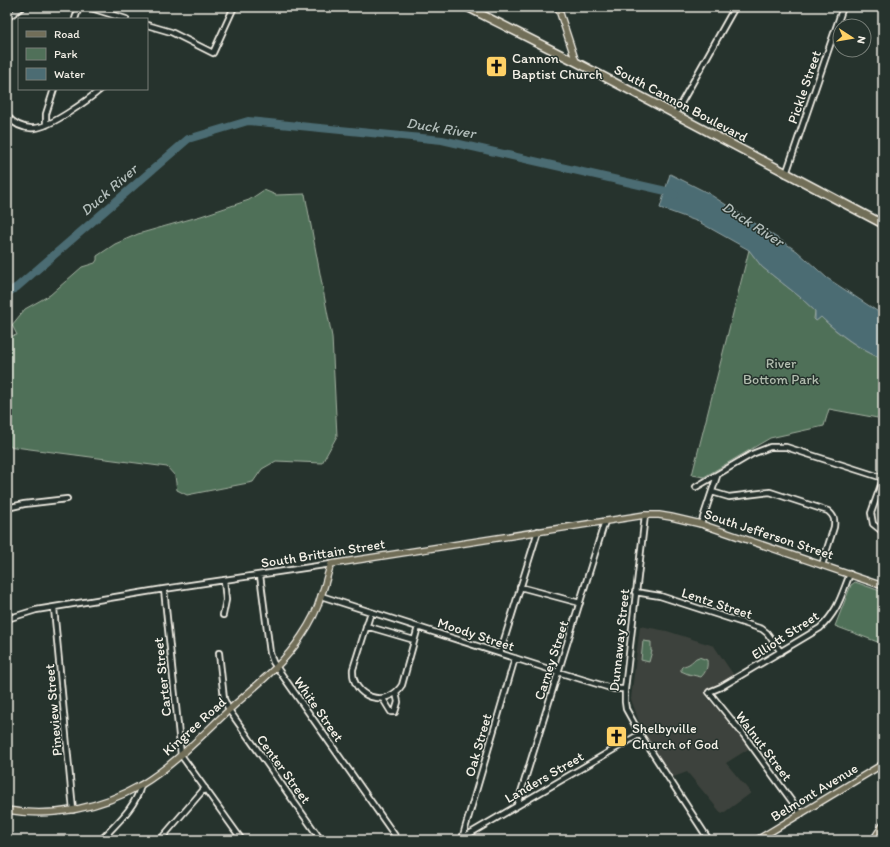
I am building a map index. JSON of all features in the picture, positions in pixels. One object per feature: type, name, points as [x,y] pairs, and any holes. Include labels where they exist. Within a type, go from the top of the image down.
[{"type":"highway","name":"South Cannon Boulevard","points":[[467,7],[576,62],[883,224]]},
{"type":"main road","points":[[558,7],[576,62]]},
{"type":"main road","name":"South Jefferson Street","points":[[645,515],[671,517],[701,524],[883,586]]},
{"type":"main road","name":"South Brittain Street","points":[[331,564],[645,515]]},
{"type":"main road","name":"Kingree Road","points":[[7,810],[23,813],[39,813],[73,810],[96,805],[141,785],[181,755],[276,667],[295,646],[315,614],[331,564]]},
{"type":"main road","name":"Belmont Avenue","points":[[757,840],[883,764]]},
{"type":"main road","points":[[873,840],[883,825]]},
{"type":"street","points":[[7,18],[22,7]]},
{"type":"street","points":[[75,18],[79,7]]},
{"type":"street","points":[[88,7],[123,18]]},
{"type":"street","points":[[148,25],[171,32],[213,53],[234,7]]},
{"type":"street","points":[[675,114],[735,7]]},
{"type":"street","name":"Pickle Street","points":[[786,174],[843,7]]},
{"type":"street","points":[[46,125],[46,114],[54,90]]},
{"type":"street","points":[[7,116],[18,126],[34,128],[46,125],[76,108],[100,90]]},
{"type":"street","points":[[696,487],[752,454],[770,448],[786,447],[883,479],[871,513],[873,524],[883,532]]},
{"type":"street","points":[[701,524],[717,476]]},
{"type":"street","points":[[712,492],[730,497],[770,492],[828,511],[833,516],[835,521],[822,565]]},
{"type":"street","points":[[7,508],[24,504],[67,499]]},
{"type":"street","name":"Dunnaway Street","points":[[645,515],[625,689],[626,708],[640,734],[709,840]]},
{"type":"street","name":"Carney Street","points":[[517,805],[605,521]]},
{"type":"street","points":[[500,653],[538,531]]},
{"type":"street","name":"South Brittain Street","points":[[7,619],[36,610],[331,564]]},
{"type":"street","name":"Elliott Street","points":[[709,692],[721,687],[820,628],[831,618],[850,574]]},
{"type":"street","name":"White Street","points":[[260,575],[270,653],[276,667],[398,840]]},
{"type":"street","points":[[223,615],[226,600],[224,580]]},
{"type":"street","points":[[520,587],[580,603]]},
{"type":"street","name":"Carter Street","points":[[164,589],[181,755]]},
{"type":"street","name":"Lentz Street","points":[[635,592],[660,596],[762,629],[767,633],[781,652]]},
{"type":"street","name":"Moody Street","points":[[322,596],[558,672],[614,689],[625,689]]},
{"type":"street","name":"Pineview Street","points":[[54,608],[73,810]]},
{"type":"street","points":[[371,612],[353,669],[354,681],[360,691],[371,697],[383,699],[396,693],[402,685],[418,627]]},
{"type":"street","points":[[366,626],[414,640]]},
{"type":"street","name":"Center Street","points":[[220,653],[224,699],[229,710],[321,840]]},
{"type":"street","name":"Oak Street","points":[[461,839],[515,658]]},
{"type":"street","name":"Walnut Street","points":[[709,692],[743,734],[801,814]]},
{"type":"street","points":[[383,699],[391,712],[395,712],[398,702],[396,693]]},
{"type":"street","name":"Landers Street","points":[[461,839],[640,734]]},
{"type":"street","points":[[181,755],[242,840]]},
{"type":"street","points":[[101,840],[136,800],[141,785]]},
{"type":"street","points":[[163,839],[205,788]]},
{"type":"shaded area","points":[[640,626],[667,631],[714,646],[733,674],[706,696],[750,748],[726,763],[751,793],[722,814],[687,772],[671,778],[642,730],[631,699]]},
{"type":"green space","points":[[264,190],[276,195],[305,194],[332,337],[337,436],[322,463],[276,461],[262,469],[253,482],[187,495],[177,490],[175,476],[167,467],[7,446],[7,337],[17,335],[12,325],[25,309],[50,295],[82,267],[95,263],[97,256],[115,244],[138,234],[201,216],[249,200]]},
{"type":"green space","name":"River Bottom Park","points":[[749,250],[762,267],[815,311],[814,319],[816,321],[821,317],[850,341],[883,359],[883,419],[829,409],[824,426],[770,438],[704,477],[692,475]]},
{"type":"green space","points":[[855,582],[883,592],[883,644],[835,626],[851,585]]},
{"type":"green space","points":[[643,641],[651,642],[652,651],[649,662],[641,660]]},
{"type":"green space","points":[[699,657],[707,660],[706,669],[701,677],[681,671],[682,667]]},
{"type":"water","points":[[670,174],[708,193],[797,251],[827,278],[883,315],[883,359],[850,341],[821,317],[816,321],[815,311],[762,267],[749,250],[699,222],[660,208]]},
{"type":"waterway","name":"Duck River","points":[[7,293],[17,287],[188,139],[248,121],[442,140],[666,191],[675,195]]},
{"type":"place","name":"Cannon Baptist Church","points":[[496,66]]},
{"type":"place","name":"Shelbyville Church of God","points":[[616,736]]}]
